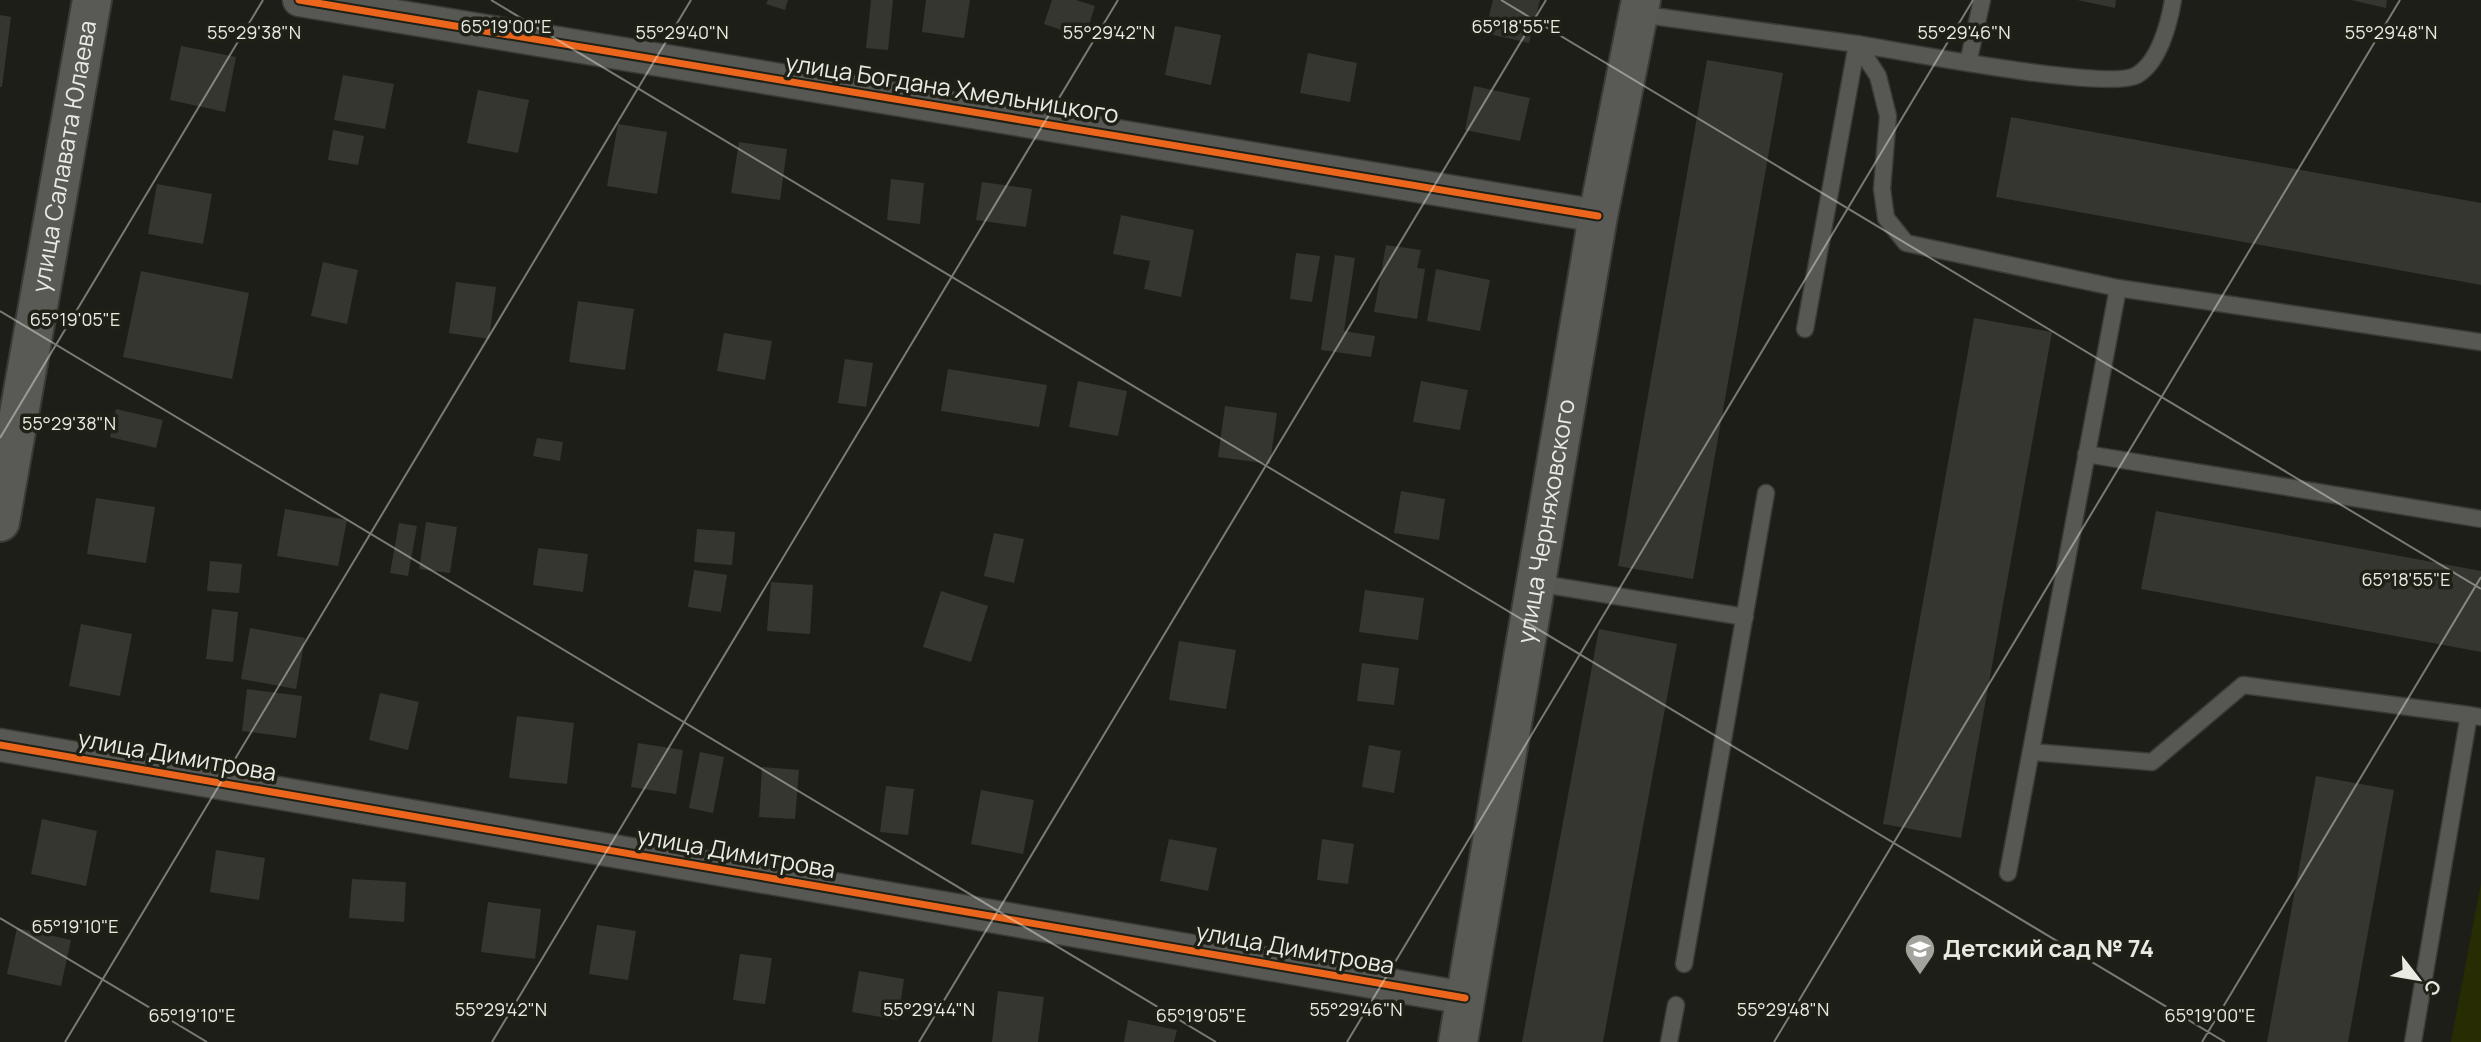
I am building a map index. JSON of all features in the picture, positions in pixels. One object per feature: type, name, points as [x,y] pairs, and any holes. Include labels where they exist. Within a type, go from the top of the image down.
[{"type":"street","name":"улица Салавата Юлаева","points":[[0,522],[92,0]]},
{"type":"street","name":"улица Богдана Хмельницкого","points":[[299,0],[1598,216]]},
{"type":"street","name":"улица Черняховского","points":[[1458,1042],[1598,216],[1640,7]]},
{"type":"street","name":"улица Димитрова","points":[[0,746],[1465,998]]},
{"type":"lane","points":[[1968,63],[1982,0]]},
{"type":"lane","points":[[1640,7],[1968,63],[2116,81],[2137,76],[2151,62],[2170,19],[2173,0]]},
{"type":"lane","points":[[1857,44],[1878,76],[1888,116],[1882,189],[1886,218],[1906,243],[2118,288],[2481,342]]},
{"type":"lane","points":[[1805,329],[1857,44]]},
{"type":"lane","points":[[2007,873],[2118,288]]},
{"type":"lane","points":[[2086,454],[2481,519]]},
{"type":"lane","points":[[1684,964],[1766,493]]},
{"type":"lane","points":[[1536,583],[1745,617]]},
{"type":"lane","points":[[2032,752],[2152,762],[2243,685],[2475,716],[2413,1042]]},
{"type":"lane","points":[[1669,1042],[1676,1005]]},
{"type":"green space","points":[[2481,883],[2481,1042],[2451,1042]]},
{"type":"building","points":[[768,0],[788,0],[785,10],[766,4]]},
{"type":"building","points":[[871,0],[893,0],[888,50],[866,48]]},
{"type":"building","points":[[926,0],[970,0],[964,38],[922,32]]},
{"type":"building","points":[[1052,0],[1076,0],[1095,6],[1085,38],[1044,24]]},
{"type":"building","points":[[1493,0],[1540,0],[1529,43],[1485,33]]},
{"type":"building","points":[[2077,0],[2116,0],[2115,8]]},
{"type":"building","points":[[2351,0],[2387,0],[2386,8]]},
{"type":"building","points":[[0,15],[11,17],[2,87],[0,87]]},
{"type":"building","points":[[1175,26],[1221,35],[1211,85],[1165,75]]},
{"type":"building","points":[[181,46],[236,57],[225,112],[170,100]]},
{"type":"building","points":[[1308,53],[1357,63],[1350,102],[1300,93]]},
{"type":"building","points":[[1707,60],[1783,73],[1693,579],[1618,566]]},
{"type":"building","points":[[343,75],[394,84],[385,129],[334,120]]},
{"type":"building","points":[[1474,86],[1530,98],[1520,141],[1465,130]]},
{"type":"building","points":[[478,90],[529,100],[518,153],[467,143]]},
{"type":"building","points":[[2011,117],[2481,203],[2481,285],[1996,197]]},
{"type":"building","points":[[618,124],[667,132],[657,194],[607,186]]},
{"type":"building","points":[[333,130],[364,136],[358,165],[328,160]]},
{"type":"building","points":[[739,142],[787,149],[780,200],[731,193]]},
{"type":"building","points":[[891,179],[924,183],[920,224],[887,220]]},
{"type":"building","points":[[982,182],[1032,189],[1026,227],[976,220]]},
{"type":"building","points":[[157,184],[212,194],[203,244],[148,234]]},
{"type":"building","points":[[1121,215],[1194,230],[1181,297],[1144,289],[1150,261],[1113,254]]},
{"type":"building","points":[[1386,245],[1421,250],[1417,268],[1425,269],[1417,319],[1374,312]]},
{"type":"building","points":[[1296,253],[1320,256],[1312,302],[1290,299]]},
{"type":"building","points":[[1335,255],[1355,258],[1344,331],[1375,336],[1371,357],[1321,350]]},
{"type":"building","points":[[323,262],[358,270],[347,324],[311,316]]},
{"type":"building","points":[[1436,269],[1490,280],[1480,331],[1427,321]]},
{"type":"building","points":[[141,271],[249,293],[232,379],[123,357]]},
{"type":"building","points":[[456,282],[496,287],[489,339],[449,333]]},
{"type":"building","points":[[578,301],[634,309],[625,370],[569,362]]},
{"type":"building","points":[[1974,318],[2052,332],[1961,838],[1883,824]]},
{"type":"building","points":[[724,333],[772,341],[765,380],[717,371]]},
{"type":"building","points":[[845,359],[873,363],[866,407],[838,403]]},
{"type":"building","points":[[948,369],[1047,385],[1039,427],[941,411]]},
{"type":"building","points":[[1078,381],[1127,391],[1118,436],[1069,427]]},
{"type":"building","points":[[1421,381],[1468,390],[1460,430],[1413,422]]},
{"type":"building","points":[[1225,406],[1277,413],[1270,464],[1218,457]]},
{"type":"building","points":[[116,409],[163,420],[156,448],[110,437]]},
{"type":"building","points":[[537,438],[563,442],[560,461],[533,456]]},
{"type":"building","points":[[1401,491],[1445,499],[1439,540],[1394,533]]},
{"type":"building","points":[[96,498],[155,507],[146,563],[87,554]]},
{"type":"building","points":[[285,509],[347,520],[338,566],[277,556]]},
{"type":"building","points":[[2156,511],[2481,571],[2481,652],[2141,589]]},
{"type":"building","points":[[426,522],[457,527],[450,573],[419,569]]},
{"type":"building","points":[[399,523],[417,526],[408,576],[390,573]]},
{"type":"building","points":[[697,529],[735,532],[732,565],[694,562]]},
{"type":"building","points":[[994,533],[1024,539],[1014,583],[984,576]]},
{"type":"building","points":[[538,548],[588,554],[583,592],[533,585]]},
{"type":"building","points":[[210,561],[242,564],[239,593],[207,591]]},
{"type":"building","points":[[694,570],[727,575],[721,612],[688,607]]},
{"type":"building","points":[[771,582],[813,585],[810,634],[767,631]]},
{"type":"building","points":[[1365,590],[1424,598],[1418,640],[1359,632]]},
{"type":"building","points":[[941,591],[988,606],[971,662],[923,647]]},
{"type":"building","points":[[212,609],[238,612],[233,662],[206,659]]},
{"type":"building","points":[[81,624],[132,634],[120,696],[69,686]]},
{"type":"building","points":[[250,628],[305,638],[296,689],[241,679]]},
{"type":"building","points":[[1599,629],[1677,644],[1603,1042],[1522,1042]]},
{"type":"building","points":[[1179,641],[1236,650],[1226,709],[1169,700]]},
{"type":"building","points":[[1362,663],[1399,668],[1394,705],[1357,701]]},
{"type":"building","points":[[247,689],[302,696],[296,738],[242,731]]},
{"type":"building","points":[[380,693],[419,702],[408,750],[369,740]]},
{"type":"building","points":[[517,716],[574,723],[567,784],[509,778]]},
{"type":"building","points":[[638,743],[683,750],[676,794],[631,787]]},
{"type":"building","points":[[1369,745],[1401,751],[1394,793],[1362,787]]},
{"type":"building","points":[[700,752],[724,757],[713,813],[689,808]]},
{"type":"building","points":[[762,767],[799,770],[795,819],[759,817]]},
{"type":"building","points":[[2316,776],[2394,790],[2348,1042],[2267,1042]]},
{"type":"building","points":[[886,786],[914,789],[908,835],[880,832]]},
{"type":"building","points":[[981,790],[1034,800],[1023,854],[971,844]]},
{"type":"building","points":[[42,819],[97,831],[86,886],[31,874]]},
{"type":"building","points":[[1169,839],[1217,848],[1208,891],[1160,881]]},
{"type":"building","points":[[1322,839],[1354,844],[1348,884],[1317,880]]},
{"type":"building","points":[[216,850],[265,858],[259,900],[210,892]]},
{"type":"building","points":[[352,879],[406,882],[404,922],[349,918]]},
{"type":"building","points":[[488,902],[541,909],[535,959],[481,952]]},
{"type":"building","points":[[597,925],[636,931],[628,980],[589,974]]},
{"type":"building","points":[[17,928],[71,940],[61,986],[7,974]]},
{"type":"building","points":[[740,954],[772,958],[765,1004],[733,1000]]},
{"type":"building","points":[[859,971],[904,979],[898,1020],[852,1012]]},
{"type":"building","points":[[998,991],[1044,997],[1038,1042],[992,1042]]},
{"type":"building","points":[[1128,1020],[1177,1030],[1174,1042],[1124,1042]]},
{"type":"cycle path","points":[[299,0],[1598,216]]},
{"type":"cycle path","points":[[0,745],[1465,998]]},
{"type":"place","name":"Детский сад № 74","points":[[1920,976]]}]
